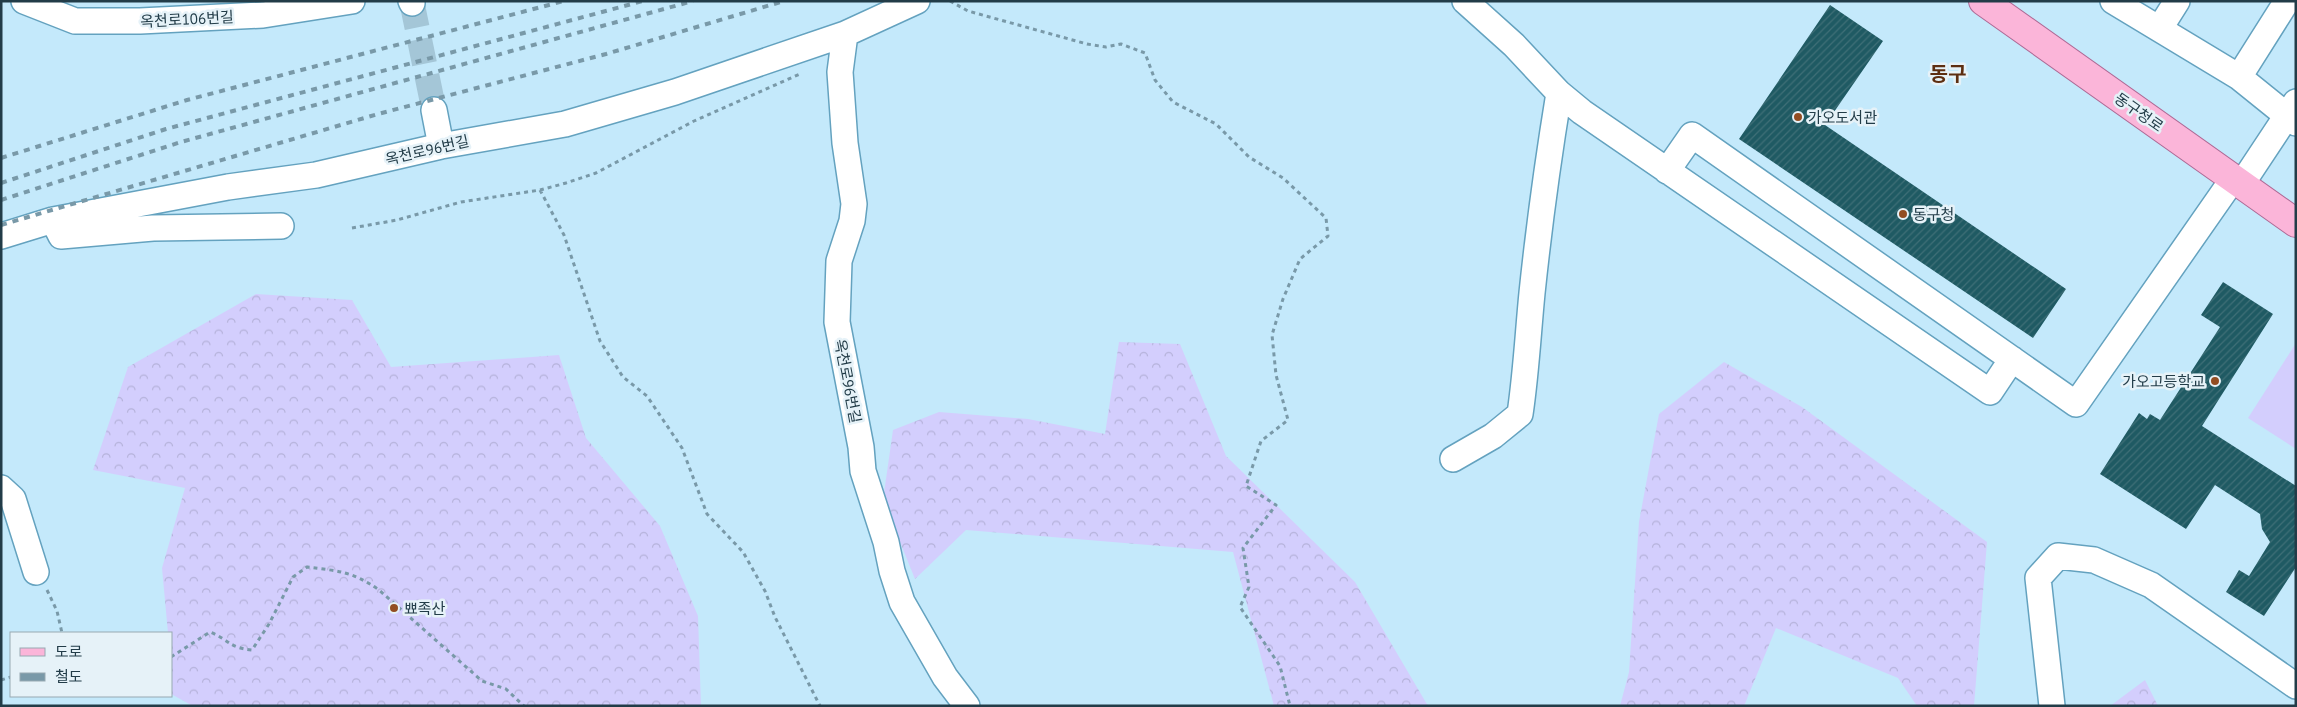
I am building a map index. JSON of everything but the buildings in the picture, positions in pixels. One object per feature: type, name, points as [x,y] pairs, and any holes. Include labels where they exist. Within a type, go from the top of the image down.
[{"type":"main road","name":"동구청로","points":[[1983,1],[2296,223]]},
{"type":"street","name":"옥천로106번길","points":[[24,1],[75,21],[140,21],[263,15],[352,1]]},
{"type":"street","name":"옥천로96번길","points":[[1,236],[54,220],[210,190],[316,174],[441,146],[565,124],[676,92],[845,34],[917,1]]},
{"type":"street","points":[[1465,1],[1514,45],[1559,93],[1582,112],[1990,392],[2012,359]]},
{"type":"street","points":[[1667,171],[1692,135],[2076,404],[2237,182],[2293,114],[2239,77],[2113,1]]},
{"type":"street","points":[[2160,28],[2177,1]]},
{"type":"street","points":[[2239,77],[2287,1]]},
{"type":"street","name":"옥천로96번길","points":[[845,34],[840,72],[845,143],[854,204],[852,221],[839,261],[836,322],[861,447],[863,471],[886,542],[892,571],[902,602],[945,677],[967,706]]},
{"type":"street","points":[[1453,459],[1494,436],[1520,414],[1526,373],[1530,313],[1544,186],[1559,93]]},
{"type":"street","points":[[434,110],[441,146]]},
{"type":"street","points":[[54,220],[62,236],[75,237],[153,228],[281,226]]},
{"type":"street","points":[[1,488],[13,499],[36,572]]},
{"type":"street","points":[[2052,706],[2038,578],[2058,556],[2094,560],[2151,585],[2296,686]]},
{"type":"path","points":[[950,1],[968,12],[1088,44],[1106,47],[1122,44],[1145,53],[1155,80],[1173,102],[1216,124],[1249,157],[1283,178],[1320,210],[1326,218],[1328,236],[1300,260],[1283,299],[1272,335],[1276,375],[1288,420],[1261,441],[1246,486],[1276,505],[1242,548],[1249,587],[1240,607],[1280,666],[1290,706]]},
{"type":"path","points":[[352,228],[397,220],[461,202],[540,190],[596,172],[694,121],[802,73]]},
{"type":"path","points":[[540,190],[564,235],[600,341],[623,377],[646,396],[682,448],[707,514],[743,552],[765,591],[775,617],[820,706]]},
{"type":"path","points":[[172,656],[210,632],[223,638],[236,649],[252,650],[269,624],[293,577],[307,568],[342,571],[360,577],[379,590],[482,681],[506,689],[524,706]]},
{"type":"path","points":[[36,572],[57,610],[62,632]]},
{"type":"green space","points":[[256,294],[352,300],[391,367],[559,355],[586,438],[660,526],[698,616],[701,706],[193,706],[172,695],[172,632],[168,632],[162,568],[185,488],[93,470],[128,367]]},
{"type":"green space","points":[[1119,342],[1180,344],[1226,456],[1355,582],[1428,706],[1274,706],[1233,552],[966,530],[915,579],[883,500],[893,430],[939,412],[1028,419],[1105,434]]},
{"type":"green space","points":[[2296,343],[2296,449],[2248,418]]},
{"type":"green space","points":[[1724,362],[1802,407],[1987,542],[1974,706],[1917,706],[1898,678],[1776,628],[1744,706],[1620,706],[1629,672],[1639,522],[1659,414]]},
{"type":"green space","points":[[2145,680],[2158,706],[2110,706]]},
{"type":"tunnel","points":[[412,3],[434,110]]},
{"type":"railway","points":[[1,158],[187,100],[564,1]]},
{"type":"railway","points":[[1,183],[166,129],[643,1]]},
{"type":"railway","points":[[1,200],[181,142],[693,1]]},
{"type":"railway","points":[[1,225],[378,114],[606,54],[784,1]]},
{"type":"place","name":"가오도서관","points":[[1798,117]]},
{"type":"place","name":"동구청","points":[[1903,214]]},
{"type":"place","name":"가오고등학교","points":[[2215,381]]},
{"type":"place","name":"뾰족산","points":[[394,608]]},
{"type":"district","name":"동구","points":[[1948,74]]}]
